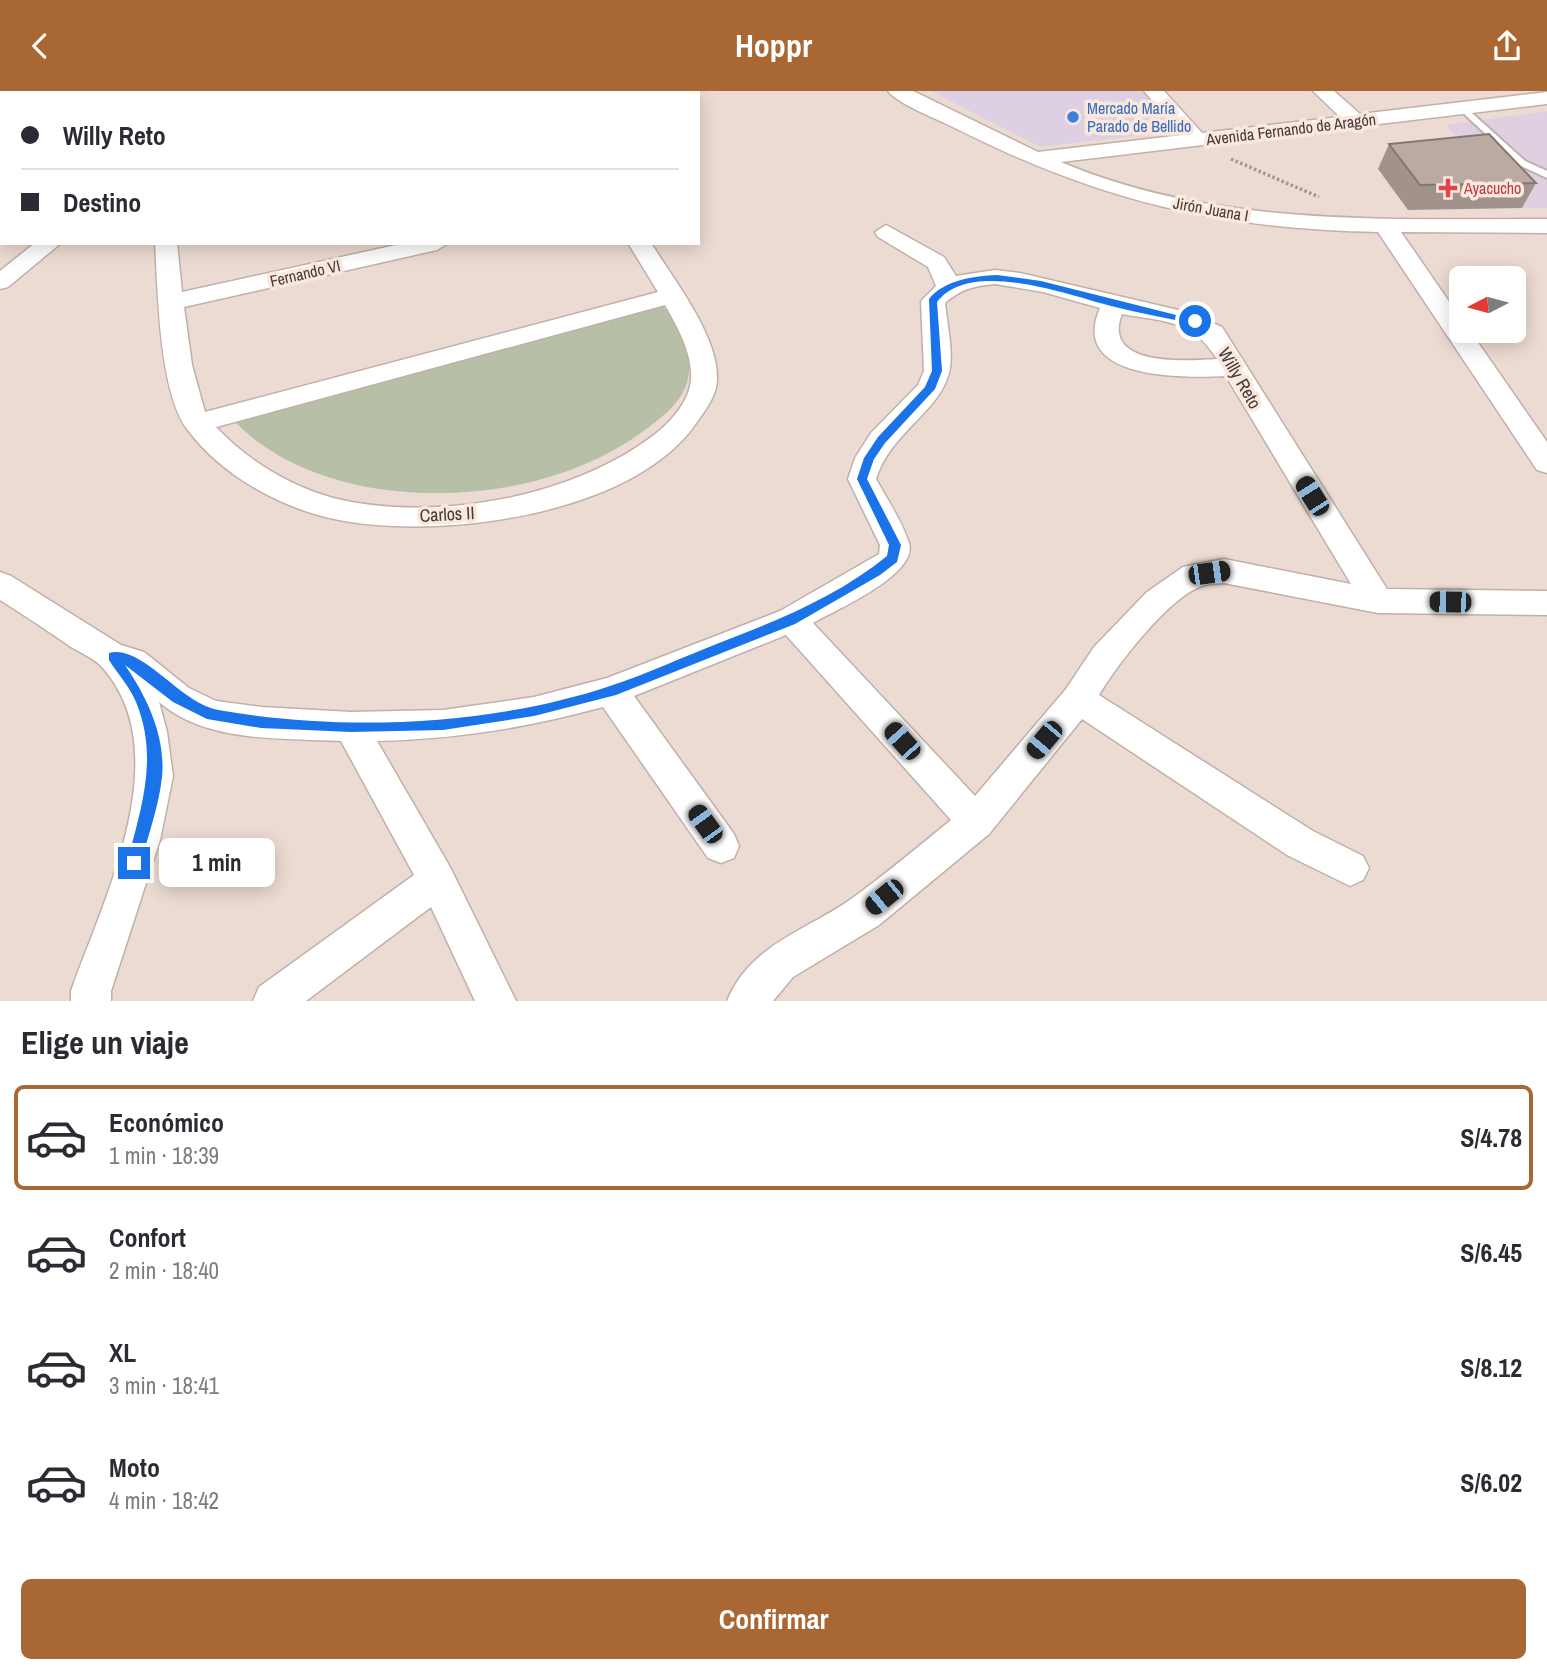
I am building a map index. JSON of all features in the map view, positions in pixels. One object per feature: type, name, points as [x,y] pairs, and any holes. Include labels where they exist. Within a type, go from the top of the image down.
[{"type":"street","name":"Jirón Juana I","points":[[898,91],[1035,158],[1116,189],[1207,210],[1301,222],[1547,226]]},
{"type":"street","points":[[1154,91],[1197,140]]},
{"type":"street","points":[[1323,91],[1356,121]]},
{"type":"street","name":"Avenida Fernando de Aragón","points":[[1035,158],[1547,98]]},
{"type":"street","points":[[1385,225],[1547,463]]},
{"type":"street","points":[[0,585],[113,657],[133,661],[177,698],[212,715],[261,722],[351,727],[443,725],[534,711],[611,691],[791,620],[876,572],[892,558],[895,545],[862,479],[869,458],[881,440],[930,389],[937,371],[933,301],[948,288],[943,271],[936,263],[887,232]]},
{"type":"street","points":[[0,282],[47,245]]},
{"type":"street","name":"Carlos II","points":[[166,245],[184,392],[197,423],[247,472],[288,493],[337,509],[373,515],[435,516],[494,511],[559,495],[618,475],[663,445],[702,395],[703,366],[697,342],[640,245]]},
{"type":"street","name":"Fernando VI","points":[[173,302],[390,248],[418,245]]},
{"type":"street","name":"Willy Reto","points":[[948,288],[975,279],[997,278],[1041,283],[1114,304],[1195,321],[1213,333],[1378,601]]},
{"type":"street","points":[[197,423],[670,296]]},
{"type":"street","points":[[1114,304],[1106,325],[1110,342],[1119,354],[1134,363],[1180,368],[1234,367]]},
{"type":"street","points":[[747,1001],[779,963],[865,912],[976,822],[1078,699],[1105,656],[1158,601],[1194,575],[1224,571],[1378,601],[1547,603]]},
{"type":"street","points":[[791,620],[976,822]]},
{"type":"street","points":[[91,1001],[91,991],[142,840],[155,776],[150,732],[141,699],[113,657]]},
{"type":"street","points":[[611,691],[721,846]]},
{"type":"street","points":[[1078,699],[1300,843],[1350,868]]},
{"type":"street","points":[[351,727],[437,880],[496,1001]]},
{"type":"street","points":[[273,1001],[437,880]]},
{"type":"lane","points":[[1462,108],[1522,163],[1547,175]]},
{"type":"path","points":[[1197,140],[1239,163],[1324,199]]},
{"type":"shaded area","name":"Mercado María Parado de Bellido","points":[[931,91],[1142,91],[1178,131],[1040,147]]},
{"type":"shaded area","points":[[1547,111],[1547,208],[1522,208],[1446,125]]},
{"type":"green space","points":[[660,305],[679,323],[688,347],[689,375],[675,405],[645,430],[617,448],[587,463],[522,484],[454,493],[419,493],[364,486],[322,475],[282,457],[264,446],[230,417]]},
{"type":"building","points":[[1489,134],[1536,183],[1420,185],[1389,144]]},
{"type":"place","name":"Mercado María Parado de Bellido","points":[[1073,117]]},
{"type":"place","name":"Ayacucho","points":[[1448,188]]},
{"type":"route","points":[[134,863],[142,840],[155,776],[150,732],[141,699],[113,657],[133,661],[177,698],[212,715],[261,722],[351,727],[443,725],[534,711],[611,691],[791,620],[876,572],[892,558],[895,545],[862,479],[869,458],[881,440],[930,389],[937,371],[931,316],[933,301],[940,292],[975,279],[997,278],[1041,283],[1114,304],[1195,321]]}]
